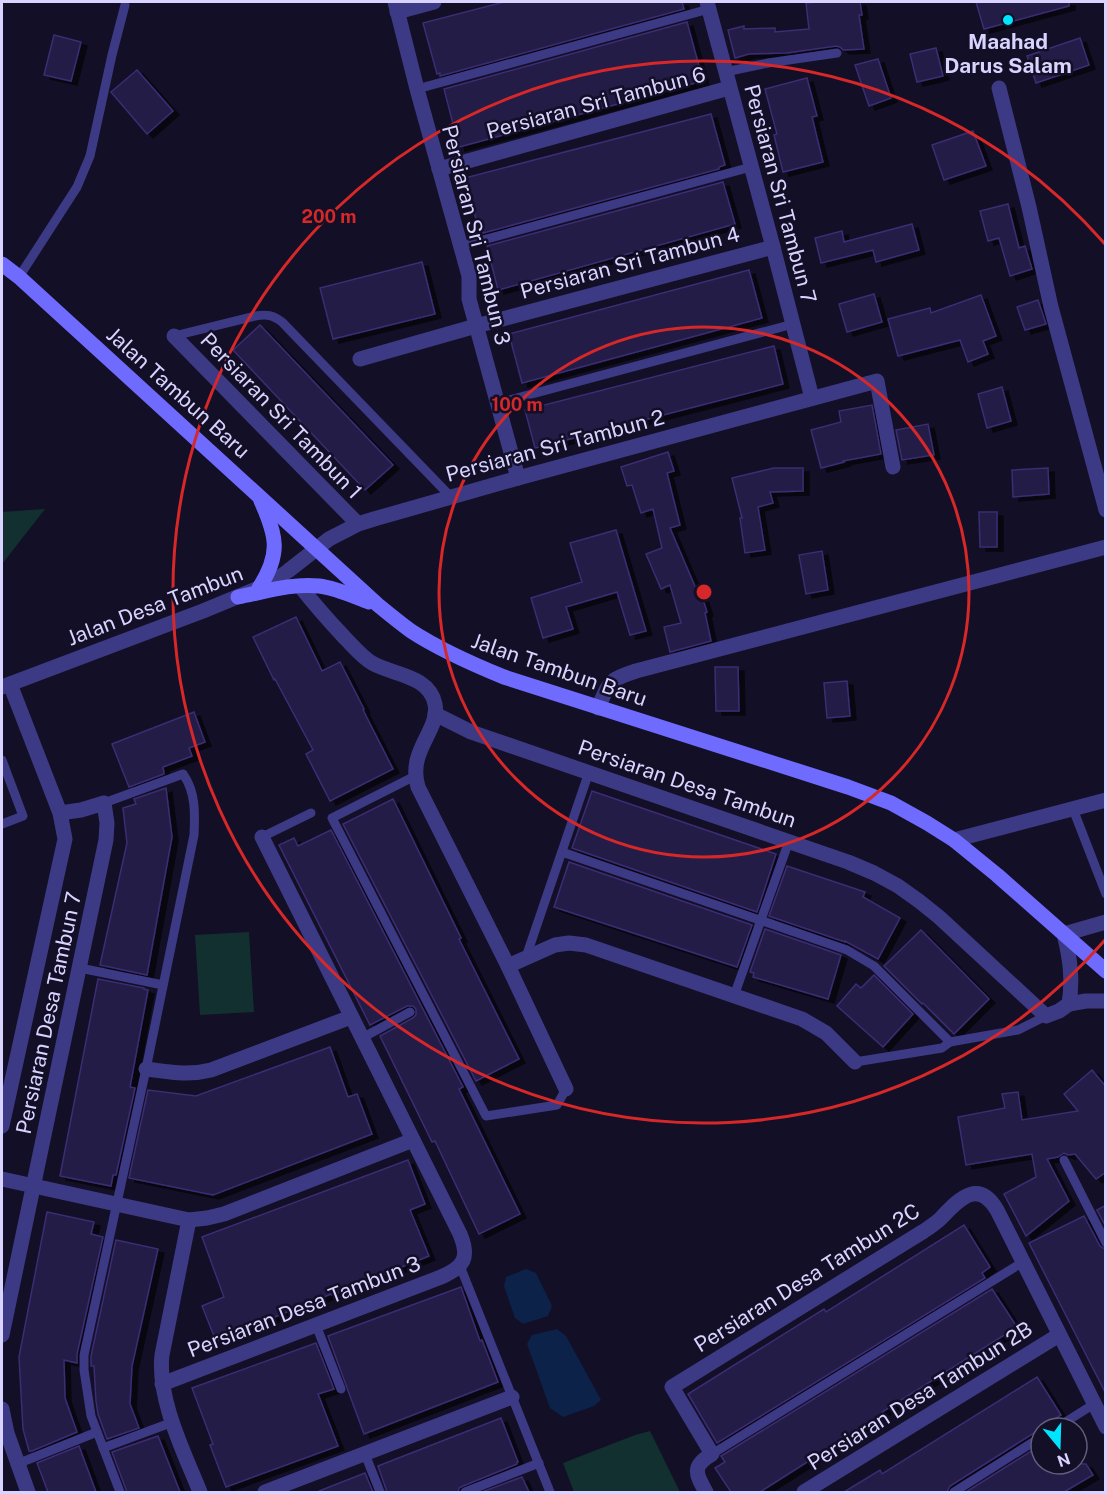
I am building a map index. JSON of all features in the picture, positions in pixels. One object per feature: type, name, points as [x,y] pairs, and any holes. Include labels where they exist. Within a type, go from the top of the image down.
[{"type":"main road","name":"Jalan Tambun Baru","points":[[2,264],[378,605],[411,631],[468,662],[504,677],[848,787],[891,804],[954,840],[1106,971]]},
{"type":"main road","points":[[258,496],[273,529],[274,541],[271,567],[259,588]]},
{"type":"main road","points":[[238,597],[300,586],[320,586],[378,605]]},
{"type":"street","points":[[396,7],[434,2]]},
{"type":"street","name":"Persiaran Sri Tambun 7","points":[[708,5],[812,398]]},
{"type":"street","name":"Persiaran Sri Tambun 3","points":[[396,7],[469,276],[469,299],[518,478]]},
{"type":"street","name":"Persiaran Sri Tambun 6","points":[[439,169],[729,88]]},
{"type":"street","points":[[999,88],[1052,307],[1106,510]]},
{"type":"street","name":"Persiaran Sri Tambun 4","points":[[360,359],[773,247]]},
{"type":"street","name":"Persiaran Sri Tambun 1","points":[[174,336],[358,524]]},
{"type":"street","name":"Persiaran Sri Tambun 2","points":[[315,548],[358,524],[518,478],[877,381],[893,467]]},
{"type":"street","points":[[598,708],[608,685],[617,677],[1106,547]]},
{"type":"street","name":"Jalan Desa Tambun","points":[[6,685],[259,588],[288,571],[315,548]]},
{"type":"street","points":[[300,586],[362,655],[373,663],[412,677],[431,694],[435,704],[435,714],[418,754],[415,776],[418,787],[508,966],[566,1089]]},
{"type":"street","name":"Persiaran Desa Tambun 7","points":[[2,1126],[65,839],[60,813],[6,685]]},
{"type":"street","name":"Persiaran Desa Tambun","points":[[435,714],[471,732],[874,873],[905,891],[939,917],[1046,1016]]},
{"type":"street","points":[[954,840],[1106,800]]},
{"type":"street","points":[[60,813],[104,803]]},
{"type":"street","name":"Persiaran Desa Tambun 7","points":[[2,1335],[106,840],[107,823],[104,803]]},
{"type":"street","points":[[262,837],[464,1244],[464,1260],[460,1266]]},
{"type":"street","points":[[1069,1004],[1072,987],[1071,973],[1064,934],[1106,922]]},
{"type":"street","points":[[508,966],[555,945],[569,943],[586,945],[802,1019],[825,1033],[855,1062]]},
{"type":"street","points":[[1046,1016],[1069,1004],[1106,1001]]},
{"type":"street","points":[[146,1068],[183,1074],[211,1070],[351,1017]]},
{"type":"street","points":[[2,1179],[189,1220],[224,1214],[413,1140]]},
{"type":"street","name":"Persiaran Desa Tambun 2C","points":[[712,1454],[672,1387],[924,1231],[957,1201],[976,1194],[984,1195],[992,1201],[1023,1262]]},
{"type":"street","points":[[189,1220],[160,1370],[173,1422],[200,1492]]},
{"type":"street","points":[[1023,1262],[1106,1427]]},
{"type":"street","name":"Persiaran Desa Tambun 3","points":[[162,1384],[441,1277],[460,1266]]},
{"type":"street","name":"Persiaran Desa Tambun 2B","points":[[804,1492],[1059,1335]]},
{"type":"street","points":[[265,1492],[512,1397]]},
{"type":"street","points":[[2,1409],[7,1433],[28,1492]]},
{"type":"street","points":[[706,1492],[698,1476],[697,1467],[712,1454]]},
{"type":"lane","points":[[19,278],[77,187],[90,156],[125,5]]},
{"type":"lane","points":[[417,89],[708,5]]},
{"type":"lane","points":[[725,72],[837,53]]},
{"type":"lane","points":[[461,246],[751,167]]},
{"type":"lane","points":[[174,336],[265,314],[275,316],[451,497]]},
{"type":"lane","points":[[498,403],[793,324]]},
{"type":"lane","points":[[2,760],[23,816],[2,824]]},
{"type":"lane","points":[[526,957],[589,772]]},
{"type":"lane","points":[[104,803],[183,774],[188,781],[195,808],[194,835],[84,1354],[90,1416],[120,1492]]},
{"type":"lane","points":[[415,776],[332,818],[486,1116],[557,1105],[566,1089]]},
{"type":"lane","points":[[1073,809],[1106,894]]},
{"type":"lane","points":[[262,837],[311,813]]},
{"type":"lane","points":[[734,996],[789,842]]},
{"type":"lane","points":[[562,852],[847,950],[874,966],[950,1042]]},
{"type":"lane","points":[[80,969],[163,985]]},
{"type":"lane","points":[[362,1038],[410,1012]]},
{"type":"lane","points":[[855,1062],[942,1048],[950,1042],[1018,1030],[1046,1016]]},
{"type":"lane","points":[[1064,1160],[1106,1243]]},
{"type":"lane","points":[[712,1454],[1023,1262]]},
{"type":"lane","points":[[460,1266],[550,1492]]},
{"type":"lane","points":[[316,1325],[341,1389]]},
{"type":"lane","points":[[1075,1416],[1094,1404]]},
{"type":"lane","points":[[103,1448],[173,1422]]},
{"type":"lane","points":[[17,1464],[97,1432]]},
{"type":"lane","points":[[954,1492],[1029,1445]]},
{"type":"lane","points":[[365,1454],[380,1492]]},
{"type":"lane","points":[[465,1492],[539,1463]]},
{"type":"green space","points":[[45,509],[2,564],[2,512]]},
{"type":"green space","points":[[249,932],[254,1012],[200,1015],[195,935]]},
{"type":"green space","points":[[650,1431],[680,1492],[574,1492],[563,1463]]},
{"type":"water","points":[[526,1269],[536,1273],[552,1306],[548,1316],[523,1324],[515,1318],[504,1286],[506,1277]]},
{"type":"water","points":[[557,1329],[566,1336],[601,1400],[594,1406],[563,1417],[550,1408],[527,1344],[532,1335]]},
{"type":"building","points":[[504,2],[682,2],[684,9],[440,76],[440,73],[437,74],[423,23]]},
{"type":"building","points":[[860,2],[862,15],[859,15],[864,49],[843,50],[836,46],[787,53],[749,54],[735,58],[728,30],[744,26],[744,29],[775,28],[775,32],[809,29],[806,3]]},
{"type":"building","name":"Maahad Darus Salam","points":[[976,2],[1069,2],[1069,6],[984,29]]},
{"type":"building","points":[[687,22],[703,81],[459,147],[444,89]]},
{"type":"building","points":[[54,35],[81,42],[71,81],[44,75]]},
{"type":"building","points":[[1080,38],[1089,65],[1036,83],[1027,56]]},
{"type":"building","points":[[936,48],[943,76],[917,82],[910,54]]},
{"type":"building","points":[[878,59],[891,98],[869,106],[855,65]]},
{"type":"building","points":[[137,70],[173,111],[147,134],[111,92]]},
{"type":"building","points":[[807,78],[817,116],[812,117],[823,162],[783,172],[774,135],[777,134],[765,89]]},
{"type":"building","points":[[711,114],[725,165],[719,169],[483,233],[482,229],[479,230],[465,178]]},
{"type":"building","points":[[973,131],[986,166],[944,180],[932,145]]},
{"type":"building","points":[[723,182],[735,224],[498,290],[487,246]]},
{"type":"building","points":[[1008,204],[1019,248],[1025,246],[1032,269],[1010,276],[999,238],[988,241],[980,211]]},
{"type":"building","points":[[912,224],[919,250],[876,262],[873,250],[821,263],[815,238],[842,231],[844,242]]},
{"type":"building","points":[[422,262],[435,314],[333,339],[320,288]]},
{"type":"building","points":[[749,270],[762,318],[522,383],[509,334]]},
{"type":"building","points":[[874,294],[882,322],[847,332],[839,304]]},
{"type":"building","points":[[981,295],[996,336],[983,341],[988,354],[968,362],[960,340],[898,356],[888,319],[930,308],[931,313]]},
{"type":"building","points":[[1038,300],[1046,324],[1025,330],[1017,307]]},
{"type":"building","points":[[260,325],[393,465],[365,490],[233,350]]},
{"type":"building","points":[[774,346],[783,384],[535,448],[525,410]]},
{"type":"building","points":[[1002,387],[1011,421],[987,428],[978,394]]},
{"type":"building","points":[[872,405],[881,454],[843,461],[821,468],[811,430],[841,422],[839,411]]},
{"type":"building","points":[[928,424],[934,455],[902,460],[896,430]]},
{"type":"building","points":[[668,452],[674,471],[667,473],[680,525],[670,528],[697,591],[700,590],[707,612],[705,613],[711,641],[670,652],[664,627],[681,623],[670,585],[661,589],[646,554],[662,548],[653,509],[641,513],[632,485],[627,486],[621,467]]},
{"type":"building","points":[[774,468],[803,468],[803,491],[770,492],[773,503],[758,507],[765,550],[745,553],[740,518],[742,518],[732,478]]},
{"type":"building","points":[[1048,468],[1049,494],[1013,497],[1012,470]]},
{"type":"building","points":[[979,512],[997,512],[997,547],[980,547]]},
{"type":"building","points":[[616,530],[646,631],[630,635],[617,592],[566,607],[573,629],[543,638],[531,598],[582,582],[570,543]]},
{"type":"building","points":[[822,551],[828,590],[806,594],[799,555]]},
{"type":"building","points":[[296,617],[322,671],[340,662],[393,769],[330,801],[306,754],[313,750],[253,637]]},
{"type":"building","points":[[715,667],[738,667],[739,711],[716,711]]},
{"type":"building","points":[[847,681],[850,716],[827,718],[824,683]]},
{"type":"building","points":[[194,712],[205,742],[189,748],[192,756],[163,767],[164,774],[129,787],[112,744]]},
{"type":"building","points":[[166,788],[172,837],[147,975],[100,965],[127,843],[123,808],[136,804],[134,799]]},
{"type":"building","points":[[592,791],[776,854],[757,912],[572,848]]},
{"type":"building","points":[[393,799],[519,1059],[476,1081],[343,824]]},
{"type":"building","points":[[331,830],[463,1087],[459,1089],[520,1214],[479,1234],[435,1141],[432,1142],[380,1036],[413,1018],[416,1015],[416,1009],[413,1006],[407,1006],[370,1025],[279,845],[294,838],[298,846]]},
{"type":"building","points":[[569,862],[752,925],[737,967],[554,907]]},
{"type":"building","points":[[787,866],[865,892],[863,897],[900,918],[878,959],[845,941],[769,916]]},
{"type":"building","points":[[765,929],[841,955],[828,999],[753,977],[754,973],[750,972]]},
{"type":"building","points":[[921,930],[989,999],[954,1034],[884,966]]},
{"type":"building","points":[[874,975],[913,1014],[883,1047],[837,1006],[856,984],[861,988]]},
{"type":"building","points":[[98,979],[148,990],[130,1087],[135,1088],[116,1175],[113,1175],[111,1186],[60,1176]]},
{"type":"building","points":[[330,1047],[348,1097],[357,1094],[372,1134],[213,1195],[129,1178],[148,1090],[196,1096]]},
{"type":"building","points":[[1092,1070],[1106,1087],[1106,1172],[1096,1179],[1075,1154],[1064,1153],[1047,1159],[1069,1201],[1026,1236],[1004,1194],[1036,1177],[1032,1154],[966,1165],[958,1117],[1005,1108],[1002,1094],[1018,1092],[1022,1120],[1078,1111],[1064,1094]]},
{"type":"building","points":[[408,1160],[425,1204],[410,1210],[429,1256],[216,1341],[202,1306],[224,1297],[202,1237]]},
{"type":"building","points":[[1106,1205],[1106,1227],[1097,1210]]},
{"type":"building","points":[[47,1212],[94,1222],[91,1234],[103,1237],[77,1354],[77,1363],[64,1360],[65,1398],[77,1432],[29,1451],[23,1429],[19,1357]]},
{"type":"building","points":[[1084,1216],[1100,1246],[1106,1250],[1106,1394],[1029,1243]]},
{"type":"building","points":[[964,1225],[990,1267],[982,1273],[985,1278],[717,1443],[688,1394],[824,1309],[826,1312]]},
{"type":"building","points":[[116,1240],[158,1249],[132,1366],[130,1404],[139,1428],[107,1439],[98,1414],[91,1356]]},
{"type":"building","points":[[461,1287],[480,1341],[482,1340],[498,1382],[364,1434],[328,1336]]},
{"type":"building","points":[[992,1289],[1017,1327],[760,1492],[731,1492],[715,1468],[725,1462],[721,1456]]},
{"type":"building","points":[[316,1343],[334,1389],[318,1394],[338,1446],[226,1487],[192,1388]]},
{"type":"building","points":[[1037,1377],[1061,1415],[1029,1416],[1029,1436],[950,1486],[947,1492],[844,1492],[880,1470],[882,1474]]},
{"type":"building","points":[[501,1418],[517,1464],[463,1486],[458,1492],[387,1492],[378,1466]]},
{"type":"building","points":[[158,1436],[180,1492],[127,1492],[112,1452]]},
{"type":"building","points":[[79,1446],[96,1492],[48,1492],[37,1463]]},
{"type":"building","points":[[1029,1453],[1029,1476],[1089,1476],[1089,1469],[1093,1475],[1064,1492],[966,1492]]},
{"type":"building","points":[[365,1473],[373,1492],[319,1492],[319,1491]]},
{"type":"building","points":[[522,1477],[529,1492],[482,1492]]},
{"type":"place","name":"Maahad Darus Salam","points":[[1008,20]]}]
